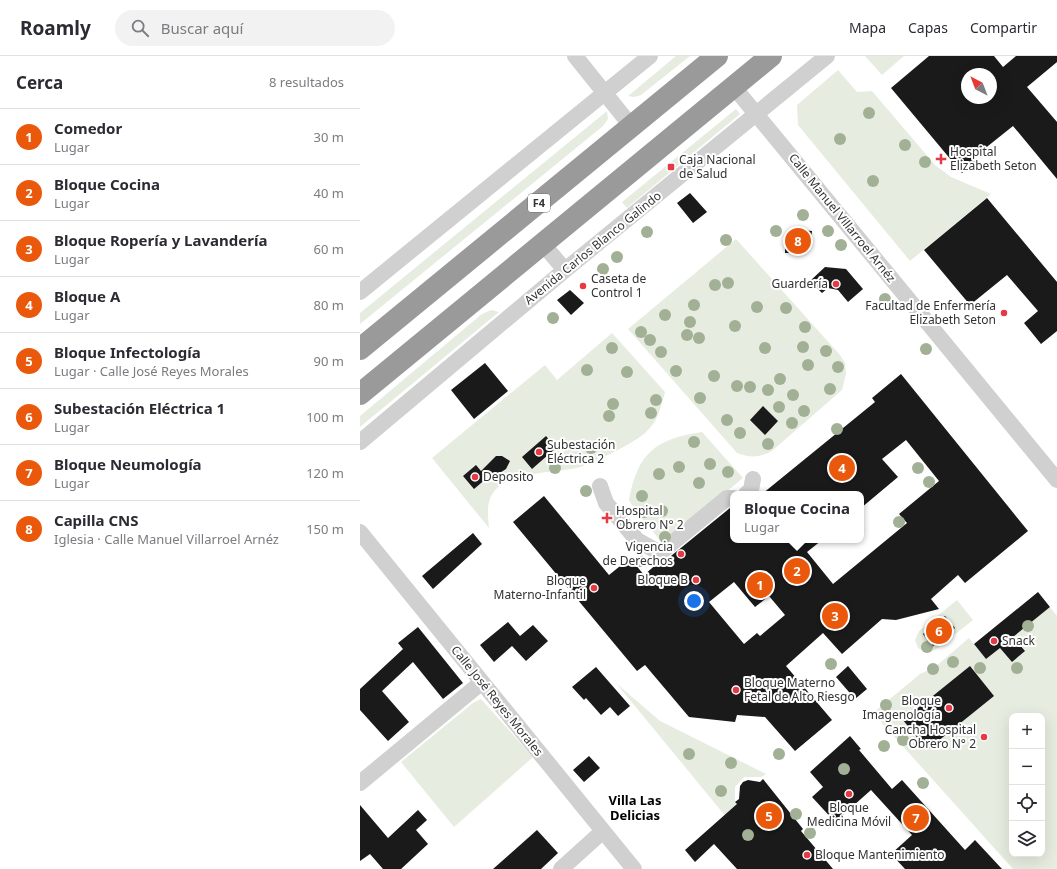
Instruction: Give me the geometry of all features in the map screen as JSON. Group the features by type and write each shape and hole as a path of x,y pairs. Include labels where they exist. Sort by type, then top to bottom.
{"highway":[{"name":"F4","path":"360,349 717,56"},
{"path":"360,394 771,56"}],"street":[{"path":"575,56 632,127"},
{"path":"360,292 650,56"},
{"name":"Avenida Carlos Blanco Galindo","path":"360,442 565,270 827,56"},
{"name":"Calle Manuel Villarroel Arnéz","path":"733,86 1057,480"},
{"path":"542,243 565,270"},
{"path":"750,491 752,480"},
{"path":"600,486 606,503 637,540 660,553 727,498 730,498"},
{"name":"Calle José Reyes Morales","path":"360,532 634,869"},
{"path":"360,783 482,682"},
{"path":"561,869 603,831"}],"shaded area":[{"path":"676,56 690,56 641,95 634,97 628,96"},
{"path":"865,56 904,56 882,75"},
{"path":"838,70 857,92 872,91 935,165 951,177 991,194 910,261 798,125 797,105"},
{"path":"736,109 740,114 627,208 622,202"},
{"path":"607,111 608,119 603,126 360,324 360,313"},
{"path":"736,239 840,355 845,363 846,374 842,390 773,450 760,456 746,456 737,453 628,329"},
{"path":"491,310 499,312 360,427 360,416 482,314"},
{"path":"612,333 665,392 659,413 654,423 642,436 634,441 580,467 533,474 510,480 500,486 493,493 489,501 489,528 432,458 545,365 557,380"},
{"path":"702,432 743,478 663,544 635,510 629,500 633,484 644,459 661,444 672,439"},
{"path":"957,600 973,620 935,650 926,653 918,648 915,640 919,631"},
{"path":"1050,607 1057,616 1057,869 1013,869 873,713 920,674 935,667 969,638 986,659 1000,648 1025,651 1013,637"},
{"path":"616,683 660,721 766,774 761,777 744,777 735,787 735,802 775,853 764,863"},
{"path":"481,699 533,757 454,827 401,762 473,703"}],"building":[{"path":"929,56 994,56 1003,67 1016,56 1057,56 1057,62 1027,87 1057,122 1057,179 1013,126 973,158 976,162 962,173 891,88"},
{"path":"690,193 707,212 693,223 677,203"},
{"path":"987,198 1057,282 1057,331 1041,344 1024,323 1038,311 1007,275 970,305 924,250"},
{"path":"794,229 812,231 810,246 801,253 785,253 785,236"},
{"name":"Guardería","path":"825,267 846,269 863,289 848,302 838,290 828,288 822,293 810,281"},
{"path":"570,290 584,303 571,315 557,300"},
{"path":"485,363 508,391 474,419 451,390"},
{"path":"901,374 1028,531 965,583 958,575 931,599 939,609 896,620 882,619 842,654 823,633 786,666 832,720 795,751 765,717 737,715 735,722 689,717 645,665 637,671 513,522 544,496 609,575 630,558 644,575 659,562 666,560 730,508 730,543 818,543 807,552 833,584 907,523 899,514 939,481 906,440 882,459 898,477 864,505 864,491 766,491 875,402 872,398","holes":["734,582 755,607 769,596 785,615 760,636 757,633 744,644 709,602"]},
{"path":"763,406 778,421 765,435 750,420"},
{"name":"Subestación Eléctrica 2","path":"546,436 556,448 532,469 522,457"},
{"path":"496,456 502,456 510,461 506,469 498,474 482,472 487,478 474,489 463,476 476,465 481,471"},
{"path":"473,533 482,544 433,589 422,576"},
{"path":"1038,592 1050,607 1013,637 1025,651 1012,662 1000,648 986,659 974,644"},
{"path":"945,616 955,628 932,647 923,634"},
{"path":"508,622 520,636 533,625 548,641 526,661 512,646 494,662 480,645"},
{"path":"418,627 463,683 443,699 413,662 382,691 409,722 388,741 360,710 360,689 403,649 398,643"},
{"path":"848,666 867,689 855,699 836,677"},
{"name":"Bloque Imagenología","path":"970,666 994,696 927,750 903,720"},
{"path":"596,667 630,706 618,716 610,707 601,715 586,698 584,700 572,687"},
{"path":"850,736 861,749 859,750 892,789 902,780 965,850 975,840 1002,869 905,869 891,854 912,835 871,790 835,822 812,797 823,787 810,772"},
{"path":"589,756 600,768 584,782 573,770"},
{"path":"763,779 803,829 801,831 833,869 737,869 714,844 695,862 685,850 737,804 735,802 739,799 740,786 743,782 748,780 760,782"},
{"path":"360,805 388,838 418,810 427,820 416,830 428,844 401,869 383,869 370,854 360,861"},
{"path":"537,830 558,853 541,869 493,869"}],"place":[{"name":"Hospital Elizabeth Seton","path":"941,159"},
{"name":"Caja Nacional de Salud","path":"671,167"},
{"name":"Capilla CNS","path":"798,241"},
{"name":"Guardería","path":"836,284"},
{"name":"Caseta de Control 1","path":"583,286"},
{"name":"Facultad de Enfermería Elizabeth Seton","path":"1004,313"},
{"name":"Subestación Eléctrica 2","path":"539,452"},
{"name":"Bloque A","path":"842,468"},
{"name":"Deposito","path":"475,477"},
{"name":"Hospital Obrero N° 2","path":"607,518"},
{"name":"Vigencia de Derechos","path":"681,554"},
{"name":"Bloque Cocina","path":"797,571"},
{"name":"Bloque B","path":"696,580"},
{"name":"Comedor","path":"760,585"},
{"name":"Bloque Materno-Infantil","path":"594,588"},
{"name":"Bloque Ropería y Lavandería","path":"835,616"},
{"name":"Subestación Eléctrica 1","path":"939,631"},
{"name":"Snack","path":"994,641"},
{"name":"Bloque Materno Fetal de Alto Riesgo","path":"736,690"},
{"name":"Bloque Imagenología","path":"949,708"},
{"name":"Cancha Hospital Obrero N° 2","path":"984,737"},
{"name":"Bloque Medicina Móvil","path":"849,794"},
{"name":"Bloque Infectología","path":"769,816"},
{"name":"Bloque Neumología","path":"916,818"},
{"name":"Bloque Mantenimiento","path":"807,855"}],"district":[{"name":"Villa Las Delicias","path":"635,808"}]}
